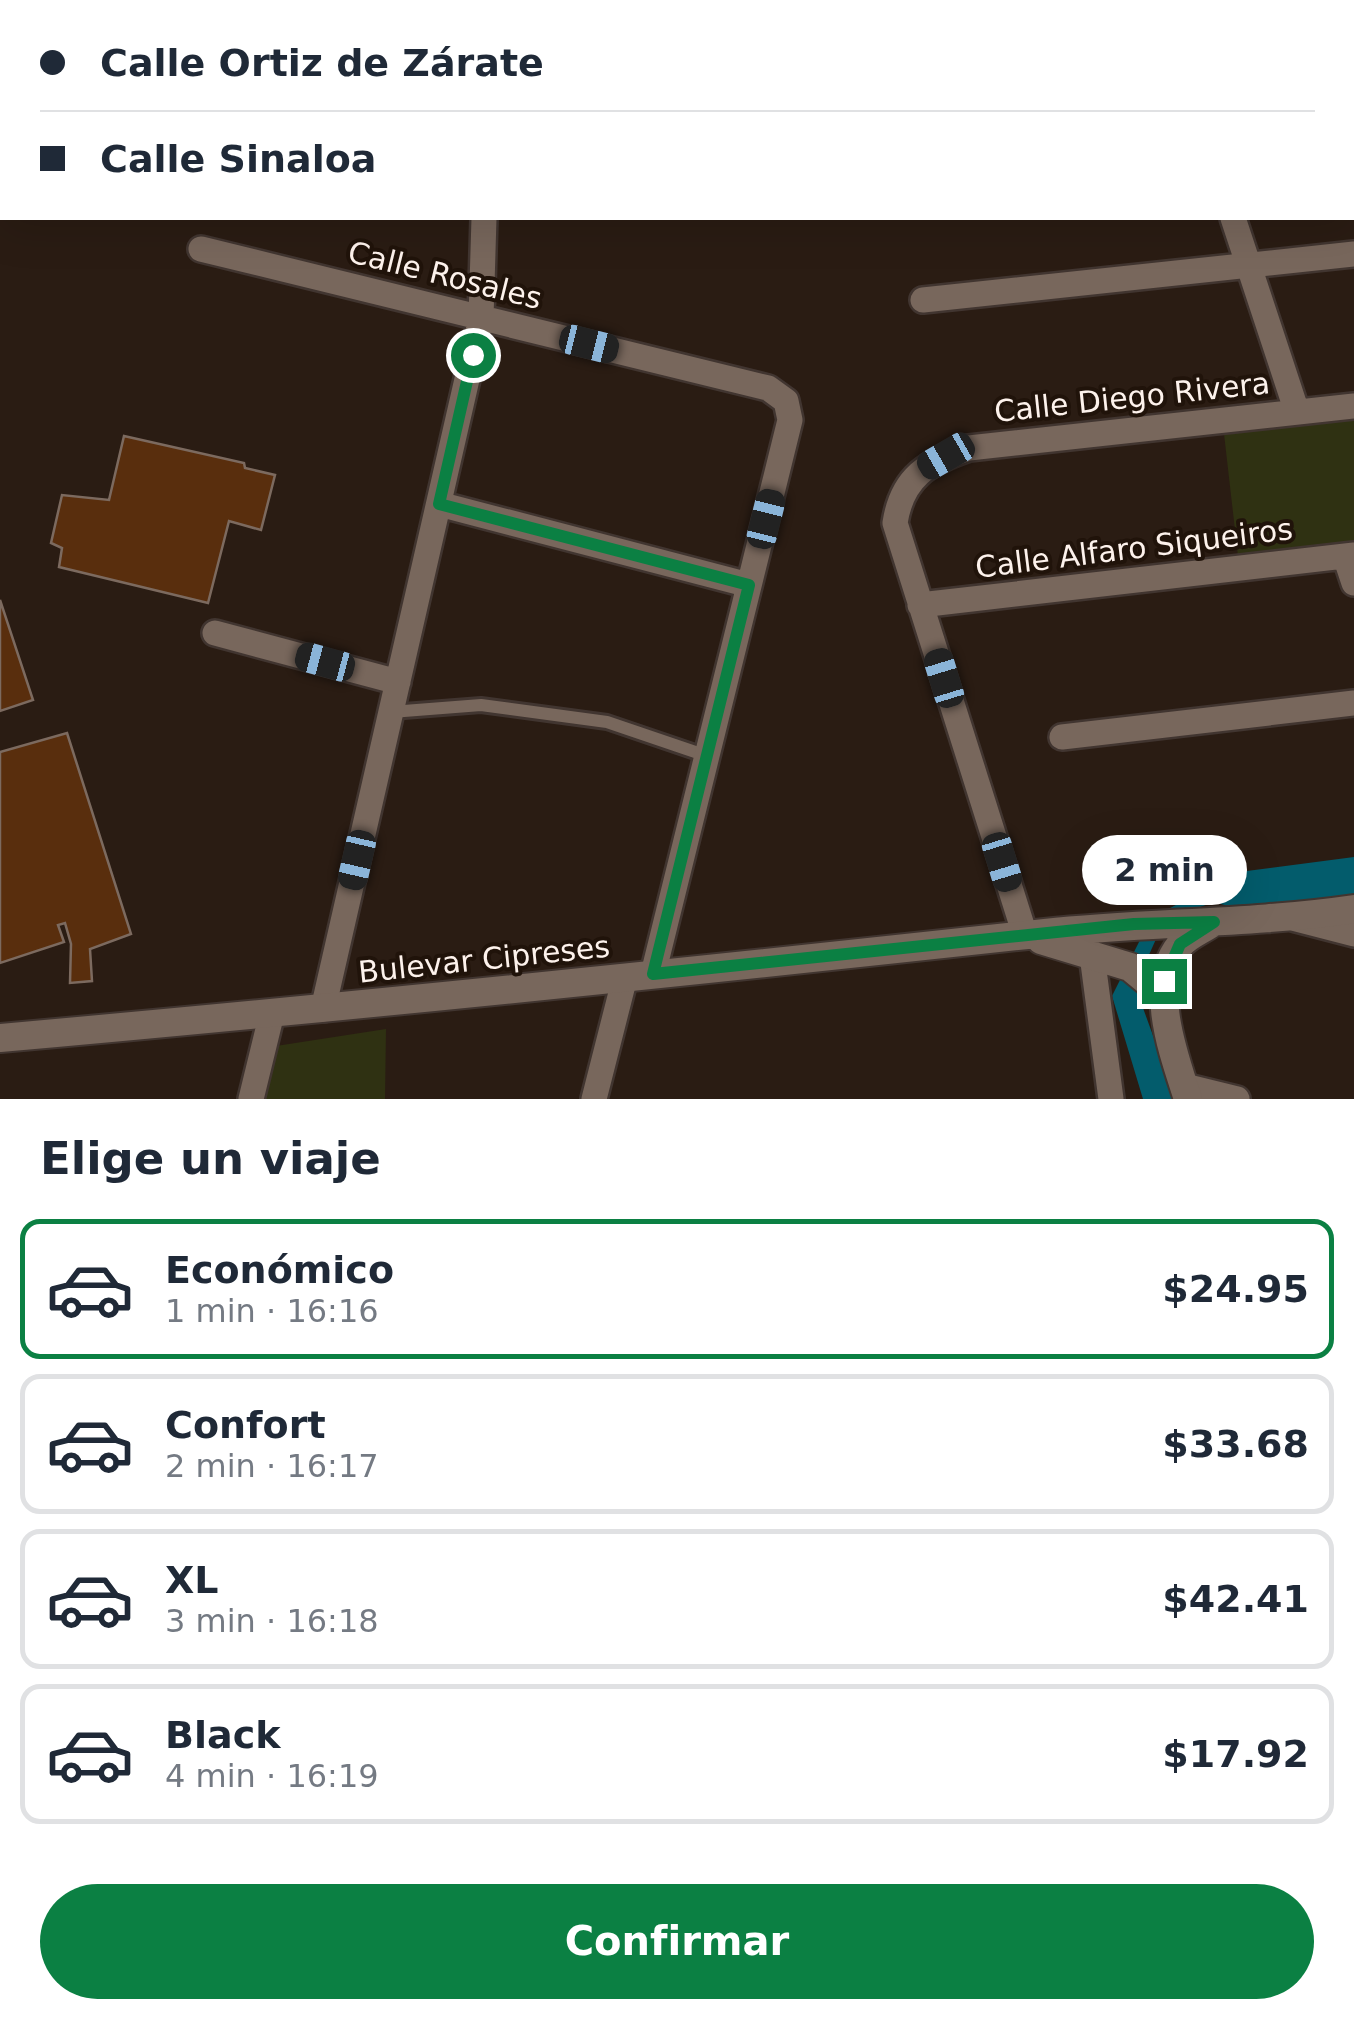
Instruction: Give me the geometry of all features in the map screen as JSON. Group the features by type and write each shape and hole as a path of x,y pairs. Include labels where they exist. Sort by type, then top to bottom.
{"street":[{"path":"323,1009 481,318 484,220"},
{"name":"Calle Diego Rivera","path":"1234,220 1298,412"},
{"name":"Calle Rosales","path":"201,248 768,388 786,401 790,420 749,585"},
{"path":"923,300 1354,254"},
{"name":"Calle Diego Rivera","path":"920,604 895,523 898,503 918,472 969,448 1354,406"},
{"path":"439,504 749,585 707,756 639,976 594,1099"},
{"path":"1350,556 1354,583"},
{"name":"Calle Alfaro Siqueiros","path":"920,604 1350,556"},
{"path":"920,604 1025,935 1130,967 1157,989 1186,1092 1237,1099"},
{"path":"215,633 398,682"},
{"path":"1062,736 1354,703"},
{"name":"Bulevar Cipreses","path":"0,1038 323,1009 1134,924 1292,918 1354,909"},
{"path":"1292,918 1354,934"},
{"path":"1157,989 1180,944 1201,923"},
{"path":"1103,958 1111,1099"},
{"path":"251,1099 272,1014"}],"lane":[{"path":"391,712 481,705 608,722 707,756"}],"green space":[{"path":"1354,407 1354,550 1239,565 1223,425"},
{"path":"386,1029 385,1099 261,1099 276,1046"}],"water":[{"path":"1354,857 1354,897 1245,911 1214,902 1161,928 1148,957 1143,1008 1176,1099 1143,1099 1112,996 1151,918 1239,872"}],"building":[{"path":"124,436 244,463 245,468 275,475 261,530 229,521 208,603 59,567 62,548 51,543 62,495 109,500"},
{"path":"0,600 33,700 0,711"},
{"path":"67,733 131,934 90,949 92,981 70,983 71,944 65,923 58,925 64,942 0,963 0,752"}],"route":[{"path":"473,355 439,504 749,585 653,974 1134,924 1214,922 1180,944 1164,981"}]}
